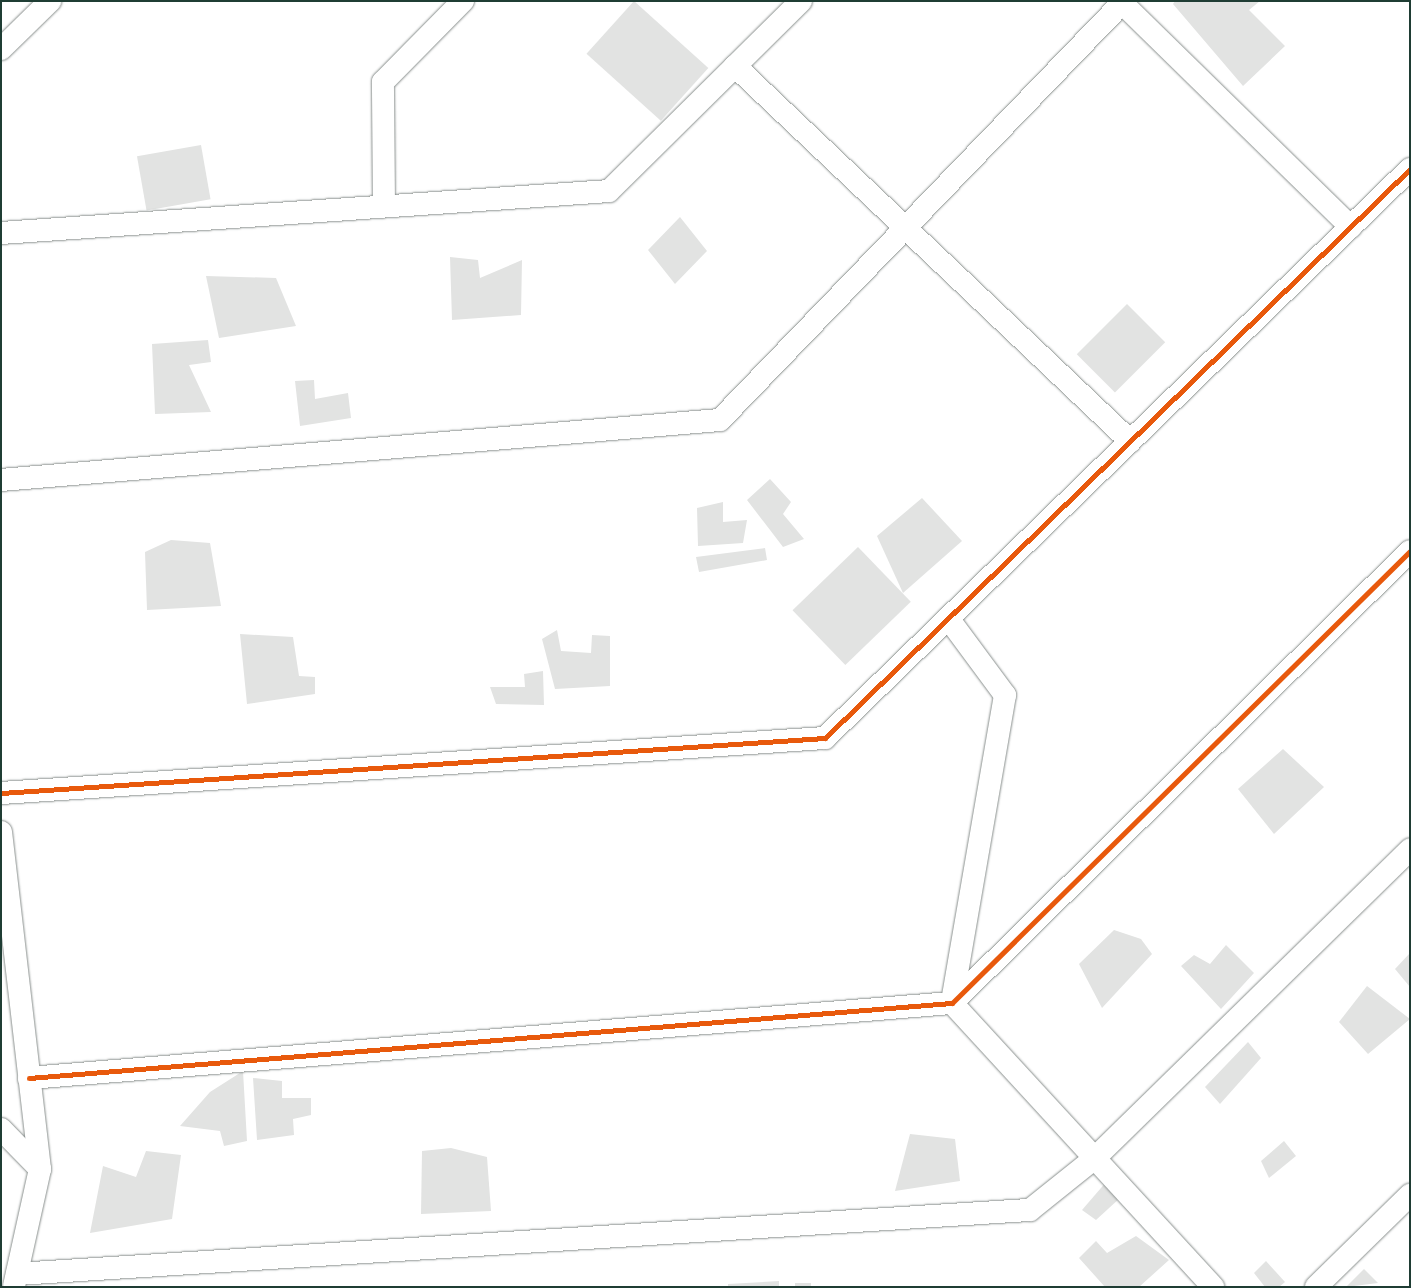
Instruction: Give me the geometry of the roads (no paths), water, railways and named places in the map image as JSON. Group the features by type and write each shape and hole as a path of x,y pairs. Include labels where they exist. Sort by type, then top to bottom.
{"street":[{"path":"1,49 50,1"},
{"path":"384,206 383,82 463,1"},
{"path":"1,233 609,190 801,1"},
{"path":"1,480 720,420 1122,2 1350,227"},
{"path":"735,66 1130,441"},
{"path":"1,793 825,738 1410,169"},
{"path":"29,1078 952,1003 1410,551"},
{"path":"948,618 1005,695 952,1003"},
{"path":"1,832 40,1169 16,1280 1030,1210 1095,1158 1410,849"},
{"path":"952,1003 1213,1287"},
{"path":"1,1129 40,1169"},
{"path":"1316,1287 1410,1195"}]}
